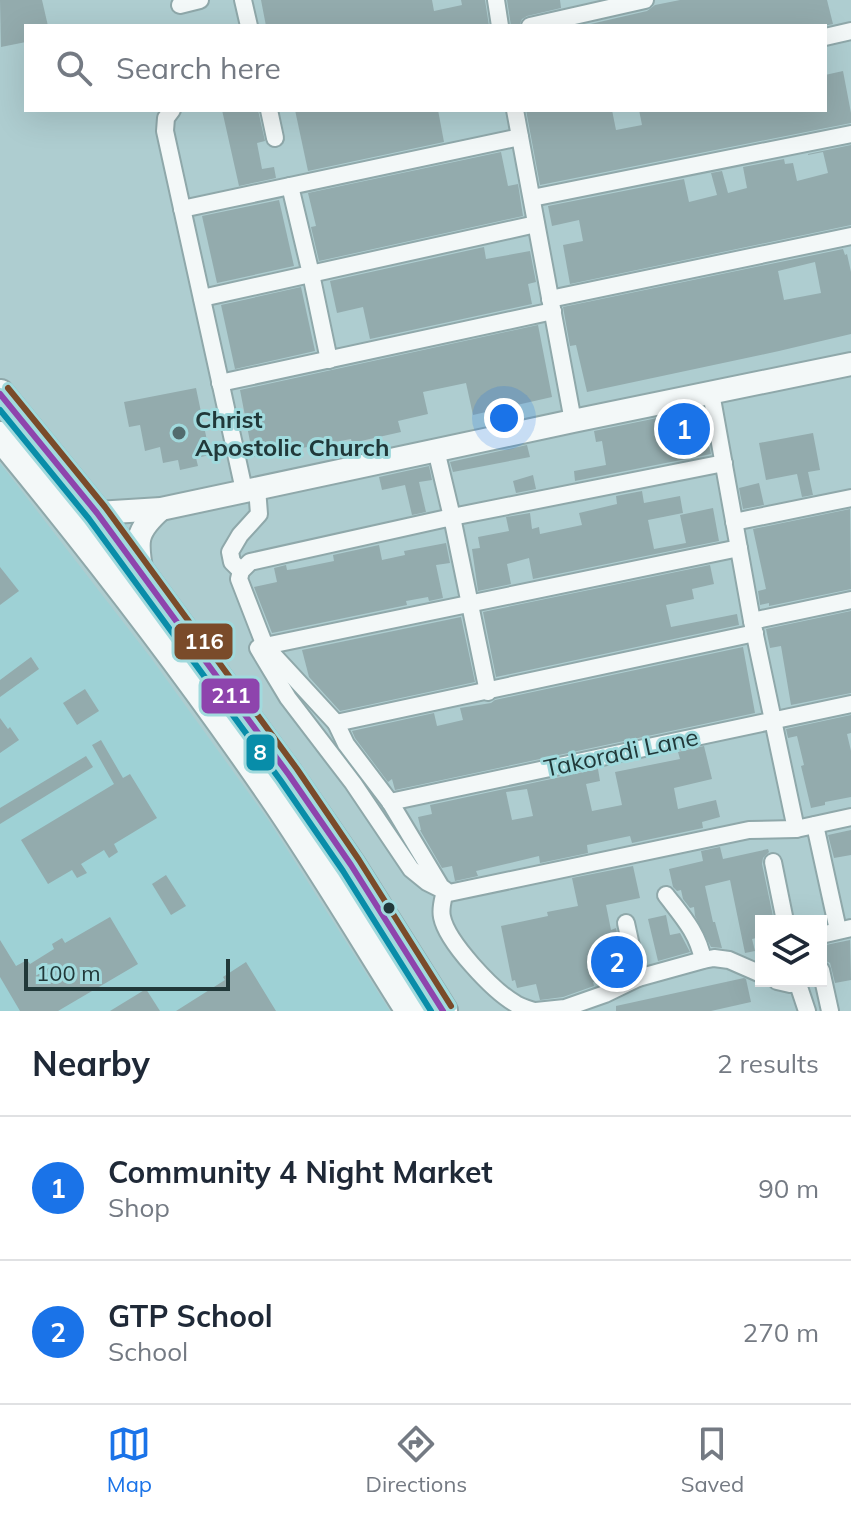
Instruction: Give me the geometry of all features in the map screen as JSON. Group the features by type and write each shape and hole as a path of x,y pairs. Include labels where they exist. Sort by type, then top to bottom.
{"highway":[{"path":"0,394 97,513 289,775 351,865 443,1011"},
{"path":"0,436 79,532 269,790 410,1011"}],"street":[{"path":"180,5 200,0"},
{"path":"243,0 249,24"},
{"path":"496,0 500,24"},
{"path":"539,24 637,1"},
{"path":"827,37 851,31"},
{"path":"170,112 166,118 165,131 220,383 259,514 230,552 232,562 265,646 336,723 346,744 390,802 445,891 441,909 443,920 458,947 499,992 517,1005 535,1011 565,1008 638,978 714,958 729,960 755,971"},
{"path":"269,112 275,138"},
{"path":"515,112 573,421"},
{"path":"532,198 851,134"},
{"path":"182,209 520,137"},
{"path":"290,186 329,360"},
{"path":"202,298 536,224"},
{"path":"220,383 851,236"},
{"path":"97,513 161,509 851,364"},
{"path":"711,393 754,627 796,829"},
{"path":"436,450 488,692"},
{"path":"724,463 452,517 250,562 241,580 259,651 288,698 353,783 411,869 427,882 449,893 749,830 796,829 851,817"},
{"path":"734,522 851,498"},
{"path":"142,574 138,538 145,524 161,509"},
{"path":"265,646 739,548"},
{"path":"336,723 488,692 851,600"},
{"name":"Takoradi Lane","path":"390,802 851,704"},
{"path":"815,825 844,929"},
{"path":"773,862 784,915"},
{"path":"666,895 692,928 703,960"},
{"path":"626,923 638,978"},
{"path":"799,987 807,1011"},
{"path":"825,987 830,1011"}],"shaded area":[{"path":"0,463 151,658 269,821 390,1011 0,1011"}],"building":[{"path":"0,0 42,0 48,24 24,24 24,42 1,47"},
{"path":"261,0 432,0 434,11 462,5 461,0 485,0 489,24 266,24"},
{"path":"507,0 560,0 561,8 527,16 520,24 511,24"},
{"path":"680,0 827,0 833,24 591,24 647,11 655,5"},
{"path":"843,71 851,123 540,185 526,112 612,112 616,130 642,125 639,112 827,112 827,75"},
{"path":"222,112 258,112 265,141 257,143 262,169 274,167 276,178 239,186"},
{"path":"295,112 438,112 444,142 308,171"},
{"path":"851,145 851,225 570,284 563,245 583,241 579,220 552,226 548,206 684,179 689,202 717,195 711,173 722,171 728,193 747,188 743,167 784,159 785,164 793,163 797,181 828,173 823,152 808,154"},
{"path":"501,152 508,186 518,184 523,216 319,261 311,227 316,226 308,193"},
{"path":"279,200 294,266 217,283 202,216"},
{"path":"484,247 486,259 530,251 536,282 528,284 532,304 370,339 363,307 337,313 330,281"},
{"path":"843,249 851,272 851,334 587,392 576,345 570,346 563,307","holes":["815,262 821,293 784,300 778,271"]},
{"path":"301,287 315,351 235,369 221,305"},
{"path":"538,325 552,397 473,415 466,383 423,392 428,414 398,421 401,432 352,443 351,439 253,457 240,390"},
{"path":"196,388 210,455 196,458 198,466 180,470 178,460 163,463 160,447 145,451 140,425 129,427 124,402"},
{"path":"701,409 711,454 575,481 574,471 606,465 602,441 596,442 594,431"},
{"path":"813,433 820,470 808,472 813,495 802,497 797,474 766,480 759,443"},
{"path":"527,445 530,457 453,472 450,462"},
{"path":"429,466 432,480 419,482 426,512 412,515 405,485 382,490 379,477"},
{"path":"533,475 536,489 516,493 513,481"},
{"path":"759,483 764,505 743,509 739,488"},
{"path":"642,491 644,503 680,496 683,513 648,520 654,549 686,543 680,515 713,508 719,541 533,579 529,558 507,564 511,584 478,591 472,549 480,548 478,537 509,531 506,517 530,513 532,529 539,527 540,534 582,525 579,513 617,504 616,496"},
{"path":"850,509 851,589 769,606 769,603 760,605 758,591 766,589 753,529"},
{"path":"446,543 450,563 436,565 443,598 406,601 407,605 272,633 254,587 277,582 274,568 286,565 287,570 334,561 333,555 379,545 382,560 405,555 404,551"},
{"path":"710,565 714,584 692,589 694,599 666,605 671,627 737,614 739,625 496,677 483,612"},
{"path":"0,567 19,591 0,605"},
{"path":"851,611 851,693 791,705 781,646 770,648 766,629"},
{"path":"461,617 475,682 340,711 309,677 302,650"},
{"path":"743,647 755,713 395,790 392,779 388,782 352,731 434,713 437,726 463,720 460,708"},
{"path":"31,657 39,669 0,697 0,680"},
{"path":"85,689 99,711 77,725 63,703"},
{"path":"851,715 851,733 847,734 851,751 851,797 811,808 797,736 788,738 786,729"},
{"path":"0,718 19,740 0,753"},
{"path":"101,740 123,778 130,774 157,818 114,844 118,852 109,858 104,850 81,864 87,873 77,878 72,870 48,884 21,840 114,784 92,745"},
{"path":"704,746 712,779 674,788 678,809 716,800 720,817 702,822 703,828 632,843 630,836 587,845 588,853 540,863 539,856 476,871 478,876 455,881 452,866 442,868 420,830 418,817 432,814 430,805 598,769 600,781 586,784 592,811 622,805 615,772 680,759 678,752","holes":["527,789 533,816 512,820 506,792"]},
{"path":"86,756 93,767 0,824 0,808"},
{"path":"851,830 851,855 834,858 828,835"},
{"path":"720,847 723,859 768,849 762,864 773,915 755,915 755,938 752,939 755,951 745,953 730,880 705,886 722,948 711,947 695,916 694,907 690,908 681,890 673,887 669,869 703,861 701,851"},
{"path":"633,866 640,898 606,905 611,930 616,928 625,970 618,972 619,975 614,978 593,982 594,986 563,997 540,1000 536,984 517,988 515,980 512,981 501,926 578,906 572,878"},
{"path":"166,875 186,906 171,915 152,884"},
{"path":"666,915 670,935 680,933 690,952 658,961 648,919"},
{"path":"110,917 138,964 58,1011 20,1011 0,977 0,940 16,966 27,960 30,964 54,949 52,944 62,938 65,943"},
{"path":"850,940 851,980 835,983 827,962 827,945"},
{"path":"246,962 276,1011 176,1011 225,980 223,977"},
{"path":"744,978 751,1002 711,1011 616,1011 616,1006"},
{"path":"146,989 160,1011 110,1011"}],"transit line":[{"name":"116","path":"8,388 105,507 297,769 359,860 451,1006"},
{"name":"211","path":"0,394 97,513 289,775 351,865 443,1011"},
{"name":"8","path":"0,410 89,519 281,781 343,871 431,1011"}],"place":[{"name":"Community 4 Night Market","path":"684,429"},
{"name":"Christ Apostolic Church","path":"179,433"},
{"name":"GTP School","path":"617,962"}]}
